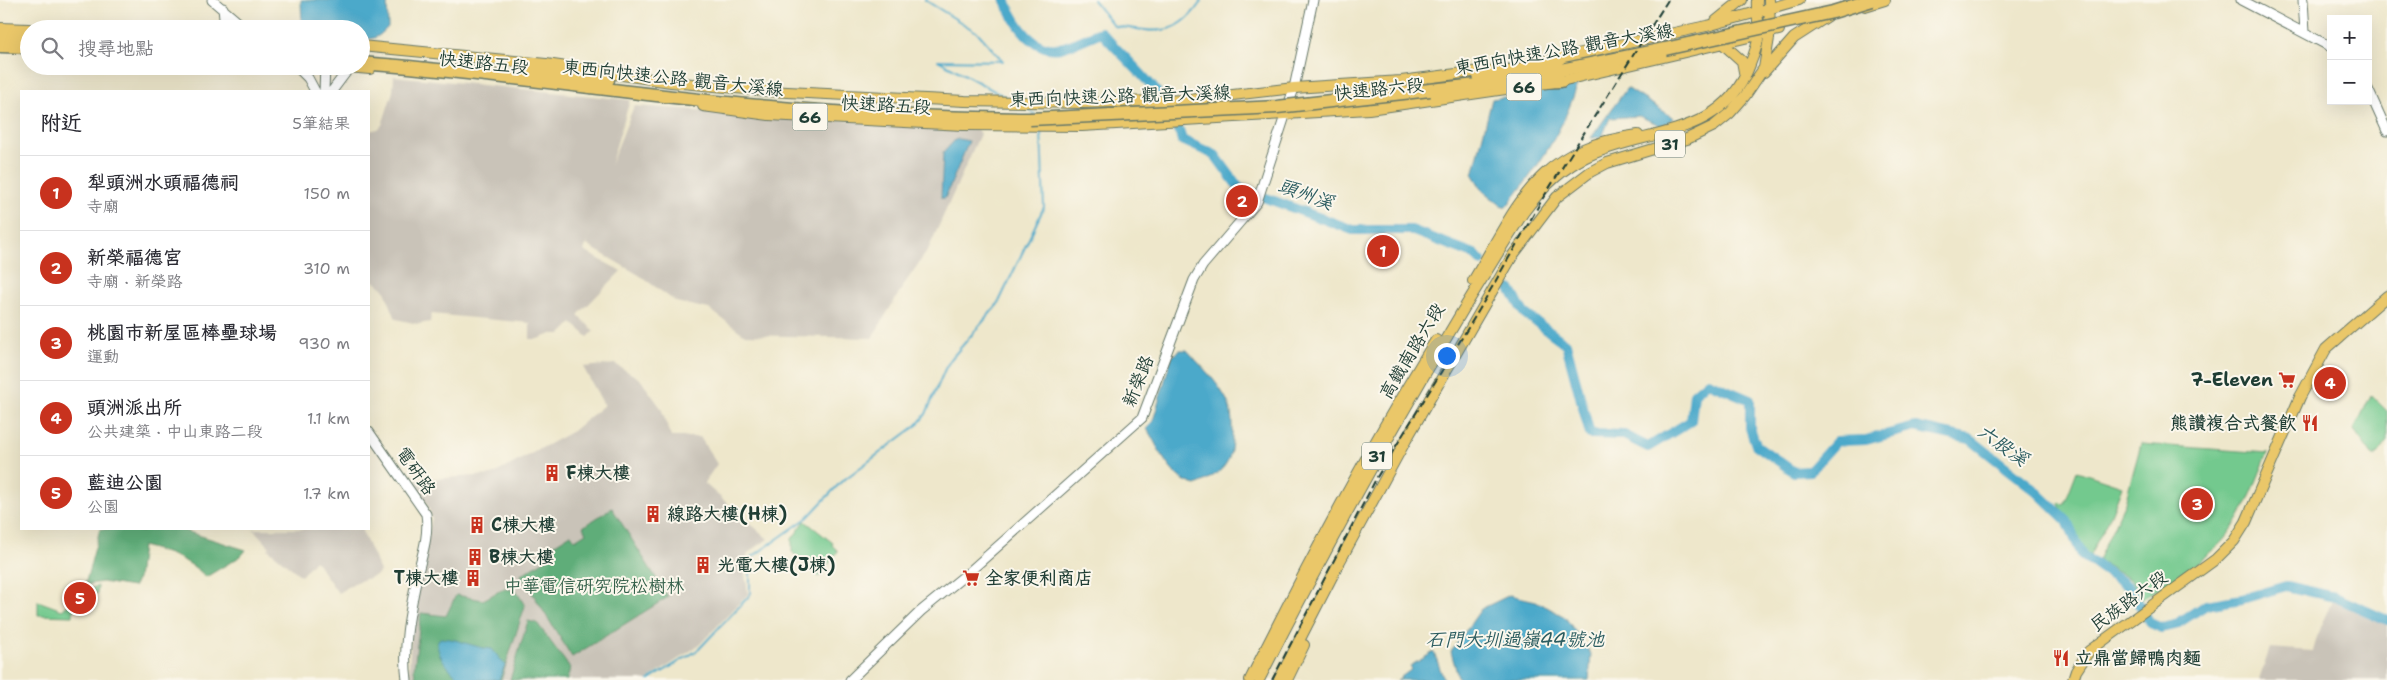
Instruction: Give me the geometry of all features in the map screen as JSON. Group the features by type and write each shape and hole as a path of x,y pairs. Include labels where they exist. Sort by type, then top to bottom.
{"highway":[{"name":"東西向快速公路 觀音大溪線","path":"1664,45 1842,0"},
{"name":"東西向快速公路 觀音大溪線","path":"370,56 572,75 770,99 875,107 968,110 1121,108 1277,98 1494,79 1833,12 1872,0"},
{"path":"0,36 20,37"},
{"path":"0,46 20,47"},
{"path":"1494,79 1560,58"},
{"name":"東西向快速公路 觀音大溪線","path":"370,66 474,72 769,107 963,118 1030,119 1277,107 1429,86"},
{"path":"1494,79 1561,81"}],"main road":[{"path":"1711,25 1742,0"},
{"name":"快速路六段","path":"1294,88 1401,81 1560,58 1711,25 1757,5 1799,0"},
{"name":"快速路六段","path":"1286,113 1369,109 1561,81 1759,35 1885,0"},
{"name":"31","path":"1745,96 1764,68 1770,32 1769,4"},
{"name":"高鐵南路六段","path":"1253,679 1302,596 1387,439 1409,392 1420,380 1523,213 1541,190 1571,165 1611,147 1678,130 1695,123 1722,105 1737,90 1745,77 1759,35 1757,5"},
{"name":"31","path":"1281,679 1341,572 1437,386 1513,255 1553,202 1574,182 1607,163 1700,133 1730,113 1794,38 1812,24 1832,15"},
{"path":"0,28 20,29"},
{"path":"1722,43 1742,62 1745,77"},
{"name":"快速路五段","path":"370,47 546,64 671,82 768,91 1031,102 1179,100 1294,88"},
{"path":"0,52 20,52"},
{"name":"快速路五段","path":"370,67 570,88 769,115 913,123 1082,126 1286,113"},
{"name":"高鐵南路六段","path":"1253,679 1330,528 1517,207 1535,182 1560,159 1603,140 1678,130"},
{"name":"31","path":"1419,423 1501,286 1517,256 1518,250"},
{"name":"民族路六段","path":"2073,680 2076,671 2089,652 2156,601 2216,559 2234,541 2246,522 2300,397 2326,349 2387,296"},
{"path":"1420,380 1430,386 1437,386"},
{"path":"1409,392 1419,423"},
{"path":"1387,439 1410,440"}],"street":[{"path":"212,0 236,20"},
{"name":"新榮路","path":"850,680 906,625 969,572 1142,418 1194,280 1203,265 1256,202 1294,88 1313,0"},
{"path":"2241,0 2327,45"},
{"path":"2303,0 2305,32"},
{"path":"223,8 224,20"},
{"path":"305,75 314,90"},
{"path":"324,90 325,75"},
{"path":"333,90 345,75"},
{"path":"2372,98 2387,131"},
{"name":"電研路","path":"370,433 426,514 428,528 415,589 404,658 407,680"},
{"name":"電研路","path":"370,442 422,515 424,521 400,656 402,680"}],"shaded area":[{"path":"394,76 630,100 610,166 634,106 977,129 980,134 928,250 905,283 872,338 745,335 709,309 676,302 639,275 587,245 590,232 584,251 621,271 578,315 594,331 588,337 572,323 561,334 530,339 530,323 431,314 430,322 418,324 396,319 384,289 370,278 370,131 378,129 382,125 393,91"},
{"path":"615,364 640,379 661,408 671,437 700,437 717,464 704,483 768,539 748,553 744,568 748,594 699,645 647,680 411,680 409,669 413,610 432,518 427,503 410,480 492,475 573,431 604,405 583,367"},
{"path":"254,530 361,530 380,571 377,575 354,583 338,593 315,560 301,576 268,549 270,547"},
{"path":"2333,599 2387,622 2387,680 2259,680 2270,648 2313,651 2320,627"}],"green space":[{"path":"2371,395 2387,411 2387,441 2377,455 2372,455 2354,430"},
{"path":"2141,444 2268,453 2243,511 2223,540 2190,568 2142,599 2132,581 2098,560 2125,502"},
{"path":"2077,471 2122,486 2111,515 2089,557 2081,549 2059,504 2060,502 2064,505"},
{"name":"中華電信研究院松樹林","path":"612,508 668,597 572,657 521,575 556,553 552,546 571,534 575,540 586,533 583,527"},
{"path":"805,521 833,543 832,545 838,551 819,577 792,552 792,539"},
{"path":"100,530 134,530 143,532 144,530 182,530 246,550 241,556 206,577 185,561 142,546 138,579 133,587 102,582 85,585"},
{"path":"98,586 97,594 88,595 77,603 73,616 38,615 38,601 62,610 85,591"},
{"path":"505,588 517,592 525,606 501,680 416,680 414,669 421,613 446,616 456,595 483,600"},
{"path":"528,621 537,623 570,668 567,680 510,680"}],"water":[{"path":"301,0 387,0 388,27 373,38 370,38 370,20 302,20"},
{"path":"1577,85 1565,118 1548,149 1507,206 1502,206 1483,191 1473,175 1492,99"},
{"path":"1627,88 1674,118 1662,126 1639,116 1610,118 1602,137 1591,138"},
{"path":"955,140 969,141 945,198 941,198 943,153"},
{"path":"1180,350 1187,350 1216,383 1230,407 1231,415 1231,449 1226,464 1215,475 1196,485 1179,477 1172,470 1147,429 1153,421 1172,356"},
{"name":"石門大圳過嶺44號池","path":"1510,595 1536,601 1565,617 1591,654 1589,680 1459,680 1451,652 1481,609"},
{"path":"440,638 492,649 505,665 499,680 460,680 445,663 440,654 437,642"},
{"name":"石門大圳過嶺44號池","path":"1434,652 1444,680 1397,680 1412,669 1410,666"}],"waterway":[{"path":"925,0 978,33 1003,61 938,60 1007,98"},
{"name":"頭州溪","path":"1005,0 1013,17 1025,34 1041,46 1060,48 1101,32 1159,95 1177,124 1182,140 1215,155 1239,188 1353,230 1411,230 1474,254 1481,261"},
{"path":"1093,0 1114,26 1153,31 1164,30 1183,22 1193,13 1202,0"},
{"path":"1022,106 1035,114"},
{"path":"649,680 698,650 750,595 750,562 752,557 807,518 841,482 917,425 926,414 951,359 998,304 1044,207 1041,131"},
{"name":"六股溪","path":"1510,289 1524,313 1566,344 1590,434 1624,435 1648,447 1691,421 1694,394 1708,382 1750,400 1750,428 1756,445 1794,472 1810,471 1837,441 1866,440 1915,427 1970,439 2035,490 2067,521 2082,555 2129,587 2150,623 2162,628 2175,625 2206,605 2242,599 2286,586 2335,597 2387,620"}],"railway":[{"path":"1272,680 1377,477 1479,310 1543,198 1668,0"}],"place":[{"name":"新榮福德宮","path":"1242,201"},
{"name":"犁頭洲水頭福德祠","path":"1383,251"},
{"name":"7-Eleven","path":"2287,380"},
{"name":"頭洲派出所","path":"2330,383"},
{"name":"熊讚複合式餐飲","path":"2310,423"},
{"name":"F棟大樓","path":"552,473"},
{"name":"桃園市新屋區棒壘球場","path":"2197,504"},
{"name":"線路大樓(H棟)","path":"653,514"},
{"name":"C棟大樓","path":"477,525"},
{"name":"B棟大樓","path":"475,557"},
{"name":"光電大樓(J棟)","path":"703,565"},
{"name":"T棟大樓","path":"473,578"},
{"name":"全家便利商店","path":"971,578"},
{"name":"藍迪公園","path":"80,598"},
{"name":"立鼎當歸鴨肉麵","path":"2061,658"}]}
